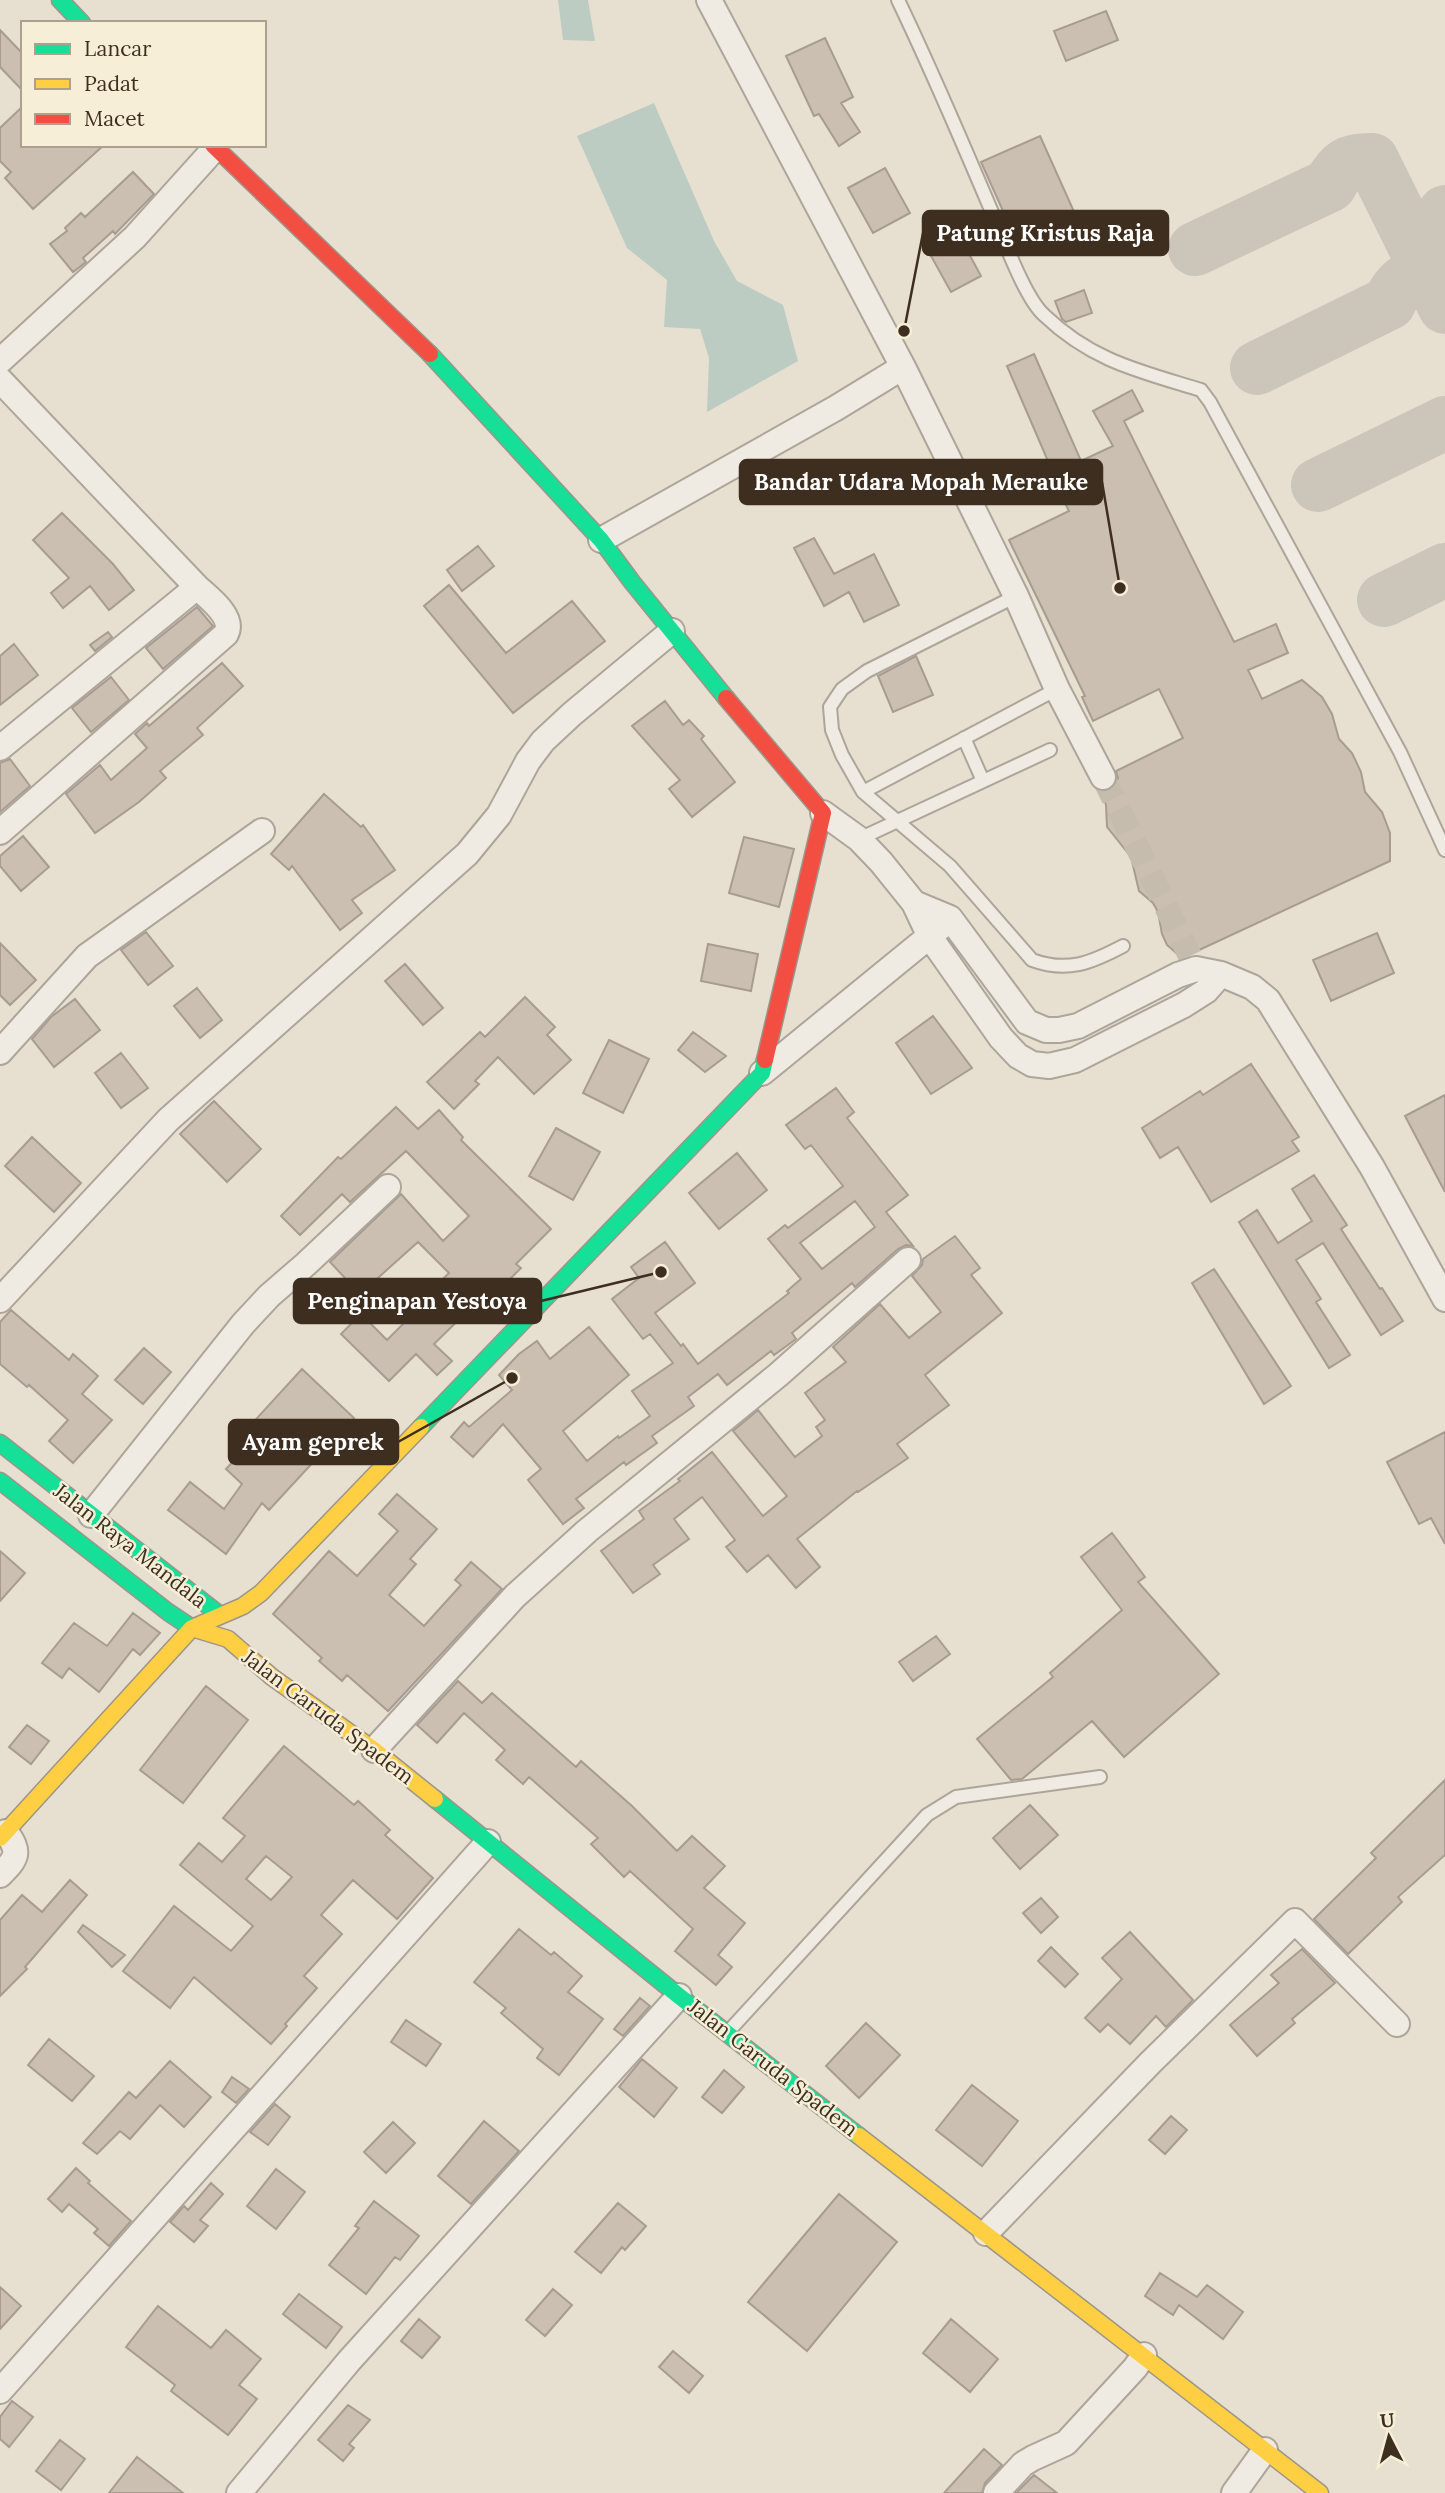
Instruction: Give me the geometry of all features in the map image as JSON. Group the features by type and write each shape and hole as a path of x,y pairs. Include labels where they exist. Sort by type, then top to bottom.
{"main road":[{"path":"60,0 80,21"},
{"path":"3,1835 192,1628 243,1606 261,1592 762,1073 823,813 782,768 601,540 442,365 216,147"},
{"name":"Jalan Raya Mandala","path":"0,1443 220,1615"},
{"name":"Jalan Raya Mandala","path":"0,1481 168,1612 192,1628 228,1639"},
{"name":"Jalan Garuda Spadem","path":"228,1639 271,1677 374,1750 679,1996 1320,2493"}],"street":[{"path":"709,0 903,368 1016,596 1057,689 1103,778"},
{"path":"0,361 135,237 214,147"},
{"path":"601,540 903,368"},
{"path":"0,380 228,620 229,629 0,832"},
{"path":"0,748 197,587"},
{"path":"0,1300 168,1120 467,854 499,815 542,741 672,631"},
{"path":"823,813 859,839 914,902 930,937 1001,1038 1018,1056 1032,1064 1049,1066 1075,1060 1184,1005 1203,973"},
{"path":"0,1052 87,956 262,831"},
{"path":"914,902 950,918 1027,1022 1046,1030 1078,1026 1178,975 1203,973 1252,987 1268,1000 1372,1167 1445,1299"},
{"path":"762,1073 950,918"},
{"path":"91,1516 243,1324 269,1296 388,1187"},
{"path":"374,1750 514,1596 587,1531 778,1375 908,1260"},
{"name":"Jalan Raya Mandala","path":"220,1615 228,1639"},
{"path":"0,1875 16,1857 14,1844 3,1835"},
{"path":"0,2390 488,1842"},
{"path":"986,2233 1150,2063 1294,1921 1397,2024"},
{"path":"239,2493 349,2361 679,1996"},
{"path":"996,2493 1032,2458 1066,2443 1144,2356"},
{"path":"1234,2493 1265,2450"}],"lane":[{"path":"898,0 934,76 1018,272 1041,313 1077,343 1115,363 1201,390 1210,402 1400,752 1445,850"},
{"path":"1016,596 867,671 842,689 830,707 832,730 842,755 863,792 950,866 1032,960 1045,965 1067,967 1092,962 1122,946"},
{"path":"863,792 1057,689"},
{"path":"964,738 983,781"},
{"path":"859,839 1050,750"},
{"path":"727,2032 939,1805 956,1797 978,1792 1100,1777"}],"shaded area":[{"path":"558,0 588,0 595,41 563,40"},
{"path":"654,103 714,241 737,281 783,305 798,361 707,412 709,358 700,329 664,327 667,280 627,248 577,136"}],"building":[{"path":"1106,11 1118,40 1066,61 1054,31"},
{"path":"0,30 21,52 21,89 0,67"},
{"path":"825,38 853,97 841,103 860,132 839,146 819,114 814,116 786,56"},
{"path":"21,108 21,147 102,147 33,209 5,178 11,172 0,161 0,128"},
{"path":"1040,136 1080,225 1021,251 981,162"},
{"path":"885,168 910,213 873,233 848,188"},
{"path":"133,172 154,194 115,234 113,231 83,258 86,262 73,272 50,244 67,231 65,228 81,213 85,217"},
{"path":"961,239 981,276 951,292 931,256"},
{"path":"1084,290 1092,313 1066,322 1062,319 1055,301"},
{"path":"1034,354 1081,461 1113,446 1093,411 1132,390 1143,411 1124,421 1234,642 1276,624 1288,653 1248,670 1262,699 1302,680 1322,697 1332,714 1339,739 1352,753 1361,772 1365,792 1382,812 1390,833 1390,861 1182,958 1167,945 1158,912 1153,903 1139,891 1131,857 1107,827 1106,805 1099,791 1115,786 1118,778 1116,771 1183,738 1159,689 1093,721 1082,697 1085,696 1009,540 1069,511 1051,476 1054,475 1007,366"},
{"path":"62,513 113,564 134,590 109,610 90,586 63,608 51,593 69,578 33,540"},
{"path":"814,538 834,574 874,554 899,605 864,622 849,592 824,606 794,548"},
{"path":"478,546 494,566 462,591 447,570"},
{"path":"449,585 506,653 572,601 605,641 513,713 424,606"},
{"path":"197,607 213,626 163,669 146,648"},
{"path":"108,632 112,637 95,651 90,645"},
{"path":"14,644 38,675 0,705 0,656"},
{"path":"916,656 933,695 893,712 878,676"},
{"path":"222,663 243,686 197,728 203,735 160,771 166,778 139,802 95,833 66,794 100,765 111,780 147,748 135,734 147,723 149,726"},
{"path":"111,677 129,700 91,732 72,708"},
{"path":"665,701 683,725 689,720 704,736 701,739 735,782 692,817 669,789 680,780 632,726"},
{"path":"10,759 30,786 0,812 0,763"},
{"path":"324,794 361,827 363,825 395,870 352,900 362,913 340,930 292,866 289,870 271,854"},
{"path":"23,836 49,867 21,891 0,866 0,856"},
{"path":"744,837 794,849 779,907 729,893"},
{"path":"146,932 173,966 148,985 121,950"},
{"path":"1377,933 1394,973 1331,1001 1313,960"},
{"path":"0,943 36,980 10,1005 0,995"},
{"path":"708,944 758,954 751,991 701,981"},
{"path":"405,964 443,1008 423,1025 385,981"},
{"path":"197,988 222,1020 200,1038 174,1006"},
{"path":"525,997 555,1027 547,1035 571,1060 534,1094 498,1057 475,1081 479,1084 454,1109 427,1082 480,1032 485,1037"},
{"path":"75,999 100,1030 54,1067 32,1039 51,1017"},
{"path":"933,1016 972,1068 931,1094 896,1043"},
{"path":"693,1032 726,1056 705,1072 678,1050"},
{"path":"609,1040 649,1059 623,1113 583,1093"},
{"path":"121,1053 148,1088 121,1108 95,1073"},
{"path":"1251,1064 1299,1137 1292,1141 1299,1151 1211,1202 1178,1147 1160,1158 1142,1128 1200,1091 1203,1095"},
{"path":"836,1088 854,1112 847,1118 908,1195 886,1212 913,1246 906,1245 898,1249 855,1287 852,1283 792,1333 796,1339 774,1355 771,1351 727,1385 718,1374 688,1397 694,1406 652,1436 657,1443 626,1465 624,1462 576,1499 584,1508 563,1524 528,1480 541,1469 503,1424 473,1457 451,1437 464,1422 469,1427 512,1390 499,1375 519,1354 537,1341 550,1359 589,1327 629,1375 563,1431 587,1461 618,1436 619,1438 650,1416 632,1391 673,1363 650,1334 643,1339 612,1299 639,1278 631,1267 665,1242 695,1283 655,1313 698,1364 789,1293 787,1291 801,1279 768,1239 785,1225 788,1228 843,1186 811,1145 805,1149 786,1125","holes":["855,1201 875,1227 822,1269 800,1243"]},
{"path":"1445,1095 1445,1192 1405,1116"},
{"path":"214,1101 261,1149 227,1182 180,1134"},
{"path":"396,1107 418,1129 439,1110 463,1137 461,1140 551,1229 516,1264 521,1268 483,1306 478,1301 434,1344 452,1361 437,1375 416,1354 389,1381 341,1334 361,1314 387,1340 416,1311 413,1308 449,1273 418,1242 360,1294 330,1262 401,1194 443,1241 469,1216 406,1151 350,1202 342,1194 300,1235 281,1216 338,1157 341,1159"},
{"path":"556,1128 600,1152 573,1200 529,1176"},
{"path":"32,1137 81,1183 54,1212 5,1166"},
{"path":"737,1153 767,1190 719,1229 689,1193"},
{"path":"1314,1175 1347,1225 1341,1229 1403,1321 1381,1335 1323,1243 1296,1260 1321,1299 1316,1302 1350,1355 1329,1368 1239,1222 1257,1210 1278,1243 1312,1221 1292,1189"},
{"path":"955,1236 980,1268 971,1275 1002,1313 925,1375 949,1405 897,1444 908,1458 857,1491 797,1539 820,1567 796,1588 768,1555 747,1572 726,1547 735,1540 702,1497 674,1519 689,1539 653,1565 660,1574 633,1593 601,1551 644,1519 639,1511 680,1481 678,1479 712,1452 763,1516 787,1496 733,1431 758,1410 795,1457 822,1436 816,1427 825,1420 805,1393 846,1362 833,1347 880,1304 909,1338 941,1312 912,1276 922,1265 923,1259"},
{"path":"1214,1269 1291,1386 1264,1404 1192,1283"},
{"path":"11,1310 69,1360 73,1354 98,1376 82,1394 112,1420 73,1463 49,1441 68,1420 29,1385 27,1387 0,1364 0,1322"},
{"path":"144,1348 171,1372 143,1404 115,1380"},
{"path":"302,1369 354,1418 269,1510 262,1503 226,1554 168,1510 190,1482 224,1509 242,1484 226,1469 256,1437 247,1429"},
{"path":"1445,1432 1445,1544 1431,1518 1419,1524 1387,1462"},
{"path":"397,1494 437,1529 410,1559 416,1564 389,1595 424,1626 461,1585 455,1580 471,1562 502,1589 388,1711 347,1675 342,1681 319,1661 322,1658 273,1614 329,1551 357,1576 398,1531 379,1514"},
{"path":"1112,1533 1145,1577 1138,1582 1219,1674 1124,1757 1092,1721 1022,1779 1011,1780 977,1739 1053,1677 1050,1673 1122,1610 1081,1557"},
{"path":"0,1551 25,1573 0,1601"},
{"path":"133,1613 160,1633 140,1655 133,1649 99,1692 69,1668 62,1678 42,1663 74,1623 107,1646"},
{"path":"936,1636 950,1654 913,1681 899,1662"},
{"path":"458,1681 482,1703 492,1693 576,1767 581,1761 677,1851 692,1836 725,1866 704,1888 745,1923 718,1955 732,1967 716,1985 675,1951 693,1929 630,1871 624,1877 591,1844 598,1838 529,1777 523,1784 496,1760 505,1750 464,1713 437,1743 417,1725"},
{"path":"206,1686 248,1720 183,1803 140,1770"},
{"path":"27,1725 49,1741 31,1764 9,1747"},
{"path":"284,1746 354,1805 358,1801 390,1830 385,1835 433,1878 397,1919 353,1880 321,1915 342,1934 304,1976 317,1988 271,2044 194,1977 170,2008 123,1971 174,1906 231,1951 253,1926 180,1865 199,1843 222,1862 245,1836 223,1818","holes":["266,1856 292,1877 271,1900 246,1879"]},
{"path":"1445,1780 1445,1855 1398,1897 1402,1902 1348,1954 1314,1919 1376,1858 1371,1853"},
{"path":"1030,1805 1058,1835 1020,1869 993,1838"},
{"path":"70,1880 87,1895 25,1967 27,1969 0,1996 0,1920 22,1895 42,1912"},
{"path":"1041,1898 1058,1917 1041,1933 1023,1913"},
{"path":"83,1925 125,1955 112,1967 78,1932"},
{"path":"519,1929 551,1955 554,1952 582,1976 568,1992 603,2019 559,2075 537,2058 543,2049 501,2013 506,2008 474,1982"},
{"path":"1130,1932 1193,2000 1166,2027 1156,2016 1130,2044 1108,2024 1100,2032 1085,2018 1122,1979 1102,1958"},
{"path":"1051,1947 1078,1974 1065,1987 1038,1961"},
{"path":"1302,1949 1335,1983 1292,2019 1295,2023 1257,2056 1230,2025 1279,1983 1271,1975"},
{"path":"640,1998 650,2006 623,2036 614,2029"},
{"path":"406,2020 441,2044 426,2066 391,2042"},
{"path":"866,2023 900,2055 859,2098 826,2066"},
{"path":"49,2039 94,2076 72,2101 28,2065"},
{"path":"642,2059 677,2088 654,2117 619,2087"},
{"path":"170,2061 211,2097 184,2127 160,2105 130,2139 120,2131 97,2154 83,2143 129,2092 136,2098"},
{"path":"724,2070 744,2087 722,2113 702,2097"},
{"path":"232,2077 249,2089 236,2103 222,2092"},
{"path":"972,2085 1018,2121 982,2166 936,2130"},
{"path":"275,2104 290,2117 268,2145 250,2132"},
{"path":"1171,2116 1187,2130 1165,2154 1149,2140"},
{"path":"484,2121 519,2151 471,2204 438,2176"},
{"path":"393,2122 415,2143 386,2173 364,2152"},
{"path":"76,2168 90,2181 88,2183 131,2221 109,2246 94,2233 98,2229 69,2204 62,2212 48,2199"},
{"path":"276,2169 305,2192 276,2229 247,2206"},
{"path":"211,2183 223,2194 200,2220 208,2226 194,2242 170,2222 184,2206 188,2210"},
{"path":"839,2194 897,2242 807,2351 748,2302"},
{"path":"374,2201 419,2236 400,2260 395,2257 366,2294 329,2265 359,2228 355,2226"},
{"path":"618,2203 646,2226 625,2250 622,2247 601,2273 575,2252"},
{"path":"1160,2273 1197,2297 1207,2285 1243,2312 1223,2339 1179,2305 1173,2315 1145,2296"},
{"path":"0,2287 21,2306 0,2329"},
{"path":"553,2289 572,2305 545,2336 526,2320"},
{"path":"299,2294 342,2327 326,2348 283,2314"},
{"path":"158,2306 211,2348 226,2330 261,2359 239,2385 257,2399 228,2435 171,2391 175,2385 126,2347"},
{"path":"419,2319 440,2337 422,2358 401,2341"},
{"path":"951,2319 998,2359 970,2392 923,2353"},
{"path":"673,2351 703,2376 689,2393 659,2367"},
{"path":"12,2401 33,2417 9,2447 0,2439 0,2417"},
{"path":"348,2405 370,2420 349,2444 354,2448 343,2461 318,2440"},
{"path":"60,2440 85,2459 61,2490 36,2471"},
{"path":"984,2449 1002,2465 985,2483 982,2493 944,2493"},
{"path":"137,2457 183,2493 109,2493"},
{"path":"1034,2475 1057,2493 1016,2493"}],"taxiway":[{"path":"1195,249 1330,185 1338,172 1351,162 1372,160 1445,307"},
{"path":"1257,368 1389,303 1404,282 1415,276 1428,274 1426,248 1434,228 1445,212"},
{"path":"1318,485 1445,423"},
{"path":"1384,600 1445,570"}],"tunnel":[{"path":"1103,777 1190,956"}],"traffic: fast":[{"path":"60,0 80,21"},
{"path":"430,354 601,540 726,698"},
{"path":"421,1427 762,1073 765,1060"},
{"path":"0,1443 220,1615"},
{"path":"0,1481 192,1628"},
{"path":"435,1799 679,1996 859,2136"}],"traffic: slow":[{"path":"0,1838 192,1628 243,1606 261,1593 421,1427"},
{"path":"192,1628 228,1639 272,1677 374,1750 435,1799"},
{"path":"859,2136 1320,2493"}],"traffic: jam":[{"path":"215,147 430,354"},
{"path":"726,698 823,813 765,1060"}],"place":[{"name":"Patung Kristus Raja","path":"904,331"},
{"name":"Bandar Udara Mopah Merauke","path":"1120,588"},
{"name":"Penginapan Yestoya","path":"661,1272"},
{"name":"Ayam geprek","path":"512,1378"}]}
